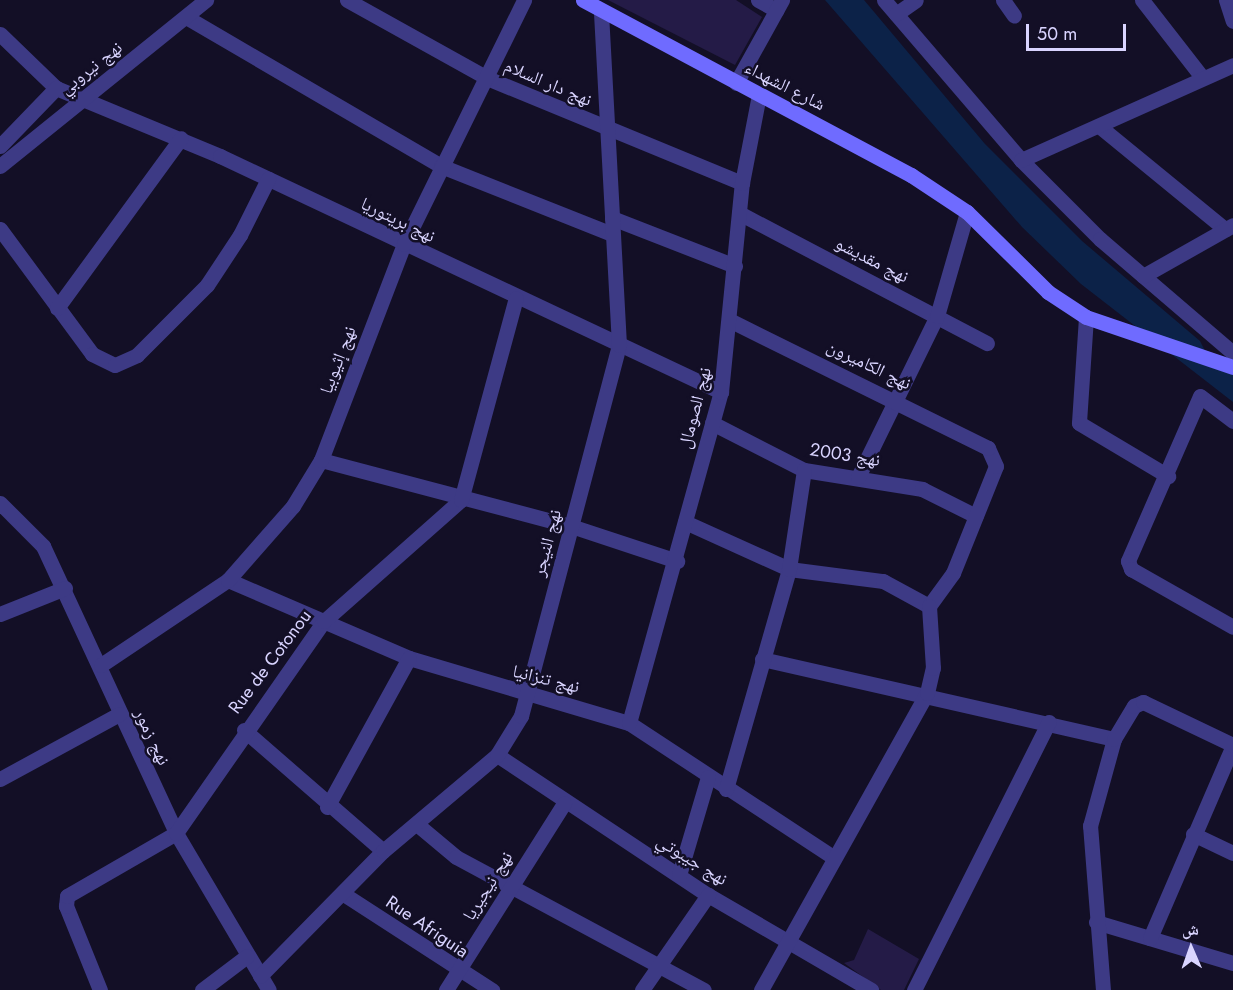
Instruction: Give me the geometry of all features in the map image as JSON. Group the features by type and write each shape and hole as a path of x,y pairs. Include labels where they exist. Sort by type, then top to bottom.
{"main road":[{"name":"شارع الشهداء","path":"583,0 736,83 875,154 967,212 1048,292 1086,318 1119,331 1233,367"}],"street":[{"name":"نهج نيروبي","path":"0,166 206,0"},
{"name":"نهج دار السلام","path":"347,0 487,78 742,183"},
{"name":"نهج إثيوبيا","path":"101,665 228,580 293,506 321,460 404,244 524,0"},
{"path":"736,83 779,5 758,0"},
{"path":"884,0 1021,160 1143,276 1233,353"},
{"path":"896,14 916,0"},
{"path":"1003,0 1014,16"},
{"path":"1142,0 1202,77"},
{"path":"1226,0 1233,21"},
{"name":"نهج النيجر","path":"260,976 383,851 418,826 497,755 527,697 619,345 605,128 601,11"},
{"path":"186,17 441,166 612,234"},
{"path":"0,34 56,88 1,143"},
{"path":"1021,160 1233,65"},
{"name":"نهج بريتوريا","path":"56,88 181,138 516,298 721,392"},
{"name":"نهج الصومال","path":"629,723 654,624 677,561 685,522 721,392 731,321 742,183 759,95"},
{"path":"1099,126 1229,227 1143,276"},
{"path":"57,308 181,138"},
{"path":"0,229 57,308 99,361 115,364 137,355 207,285 236,244 268,179"},
{"path":"858,477 937,316 967,212"},
{"name":"نهج مقديشو","path":"739,213 987,343"},
{"path":"612,218 735,266"},
{"path":"461,500 516,298"},
{"path":"1086,318 1079,423 1168,476"},
{"name":"نهج الكاميرون","path":"731,321 897,400 988,448 996,466 976,516"},
{"path":"1233,421 1200,396 1130,567 1233,627"},
{"name":"نهج 2003","path":"712,423 804,470 922,489 976,516"},
{"path":"321,460 461,500 571,526 677,561"},
{"path":"726,789 789,569 804,470"},
{"name":"Rue de Cotonou","path":"100,990 66,906 67,896 176,833 244,730 324,621 461,500"},
{"name":"نهج زمور","path":"0,503 43,546 101,665 119,714 176,833 269,990"},
{"path":"761,990 833,857 927,693 933,668 929,606 953,573 976,516"},
{"path":"685,522 789,569 883,581 929,606"},
{"name":"نهج تنزانيا","path":"228,580 409,658 527,697 629,723 726,789 833,857"},
{"path":"0,614 65,588"},
{"path":"327,807 409,658"},
{"path":"762,659 927,693 1114,739"},
{"path":"1103,990 1090,826 1114,739 1134,706 1143,702 1233,745 1150,938"},
{"path":"0,779 119,714"},
{"path":"914,990 1048,722"},
{"path":"244,730 327,807 383,851"},
{"name":"نهج جيبوتي","path":"497,755 564,803 708,895 788,939 871,990"},
{"path":"679,875 708,777"},
{"name":"نهج نيجيريا","path":"446,990 564,803"},
{"path":"418,826 456,857 704,990"},
{"path":"1193,834 1233,853"},
{"name":"Rue Afriguia","path":"342,893 457,972 492,990"},
{"path":"642,990 708,895"},
{"path":"1096,922 1233,963"},
{"path":"202,990 247,956"}],"water":[{"path":"825,0 864,0 985,144 1082,241 1200,341 1210,361 1233,375 1233,402 1081,284 1022,227"}],"building":[{"path":"608,0 736,0 762,17 735,65"},
{"path":"868,929 919,959 904,990 881,990 844,963 854,960"}]}
